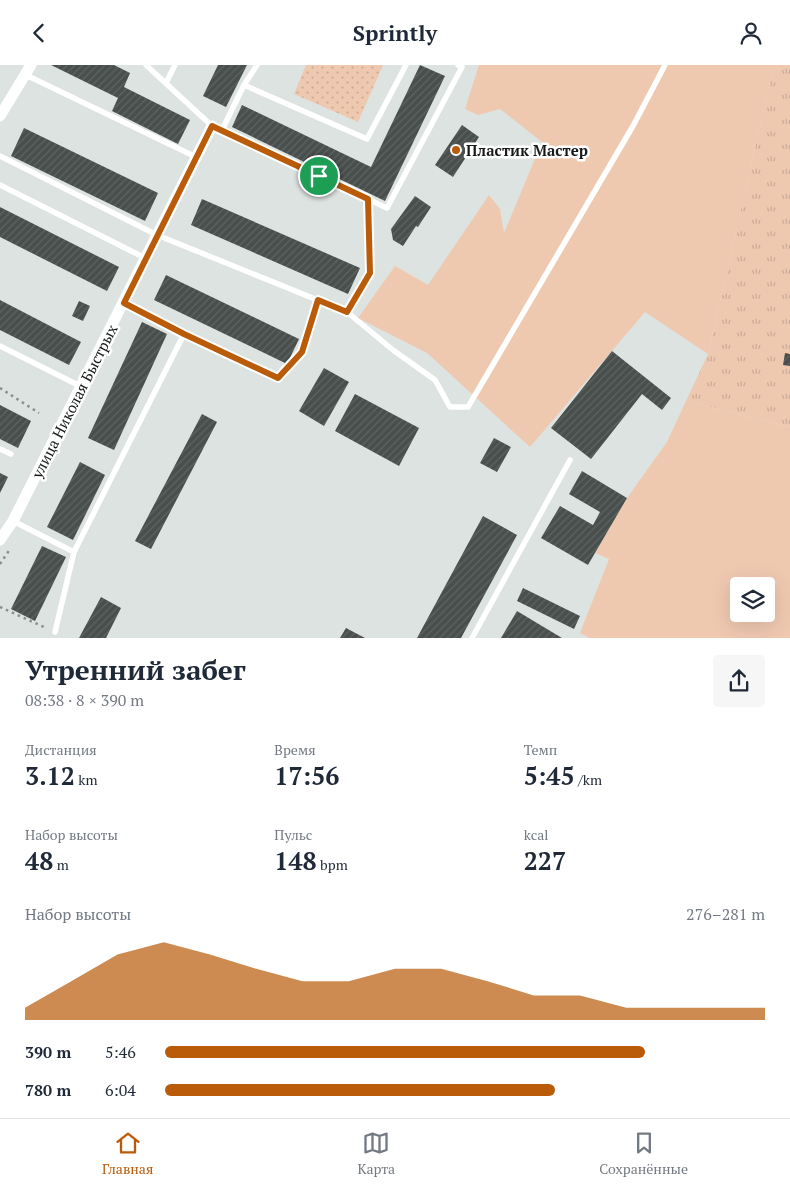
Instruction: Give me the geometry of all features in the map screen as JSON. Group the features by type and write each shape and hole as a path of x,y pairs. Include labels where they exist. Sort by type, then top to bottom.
{"street":[{"path":"0,116 28,70"},
{"name":"улица Николая Быстрых","path":"0,540 14,521 196,157 217,128"}],"lane":[{"path":"146,65 217,128 387,208 462,67 458,65"},
{"path":"166,83 174,65"},
{"path":"217,128 256,65"},
{"path":"244,85 367,139 406,65"},
{"path":"0,156 157,235 347,312 393,350 435,380 450,407 468,407 634,126 665,65"},
{"path":"28,70 196,157"},
{"path":"0,185 146,259"},
{"path":"347,312 370,273"},
{"path":"124,303 184,334 278,378"},
{"path":"55,632 74,552 184,334"},
{"path":"0,346 80,386"},
{"path":"0,449 11,454"},
{"path":"472,638 570,460"},
{"path":"14,521 74,552"}],"path":[{"path":"368,199 370,273"},
{"path":"278,378 302,352 318,300"},
{"path":"0,388 39,413"},
{"path":"0,607 55,632"}],"green space":[{"path":"306,65 383,65 358,122 294,94"},
{"path":"479,65 774,65 708,354 645,312 530,447 427,353 358,318 395,266 428,285 489,195 500,209 504,233 542,142 500,109 478,115 465,109"},
{"path":"774,65 790,65 790,427 686,401 708,354"},
{"path":"686,401 790,427 790,638 589,638 580,633 609,559 595,553 627,498 667,442"}],"building":[{"path":"51,65 114,65 130,73 124,87 190,120 178,144 112,111 118,98"},
{"path":"218,65 247,65 226,107 203,96"},
{"path":"420,65 445,76 385,201 232,127 242,105 371,167"},
{"path":"462,125 479,137 453,177 435,165"},
{"path":"24,128 158,193 145,221 11,156"},
{"path":"415,196 431,207 403,246 393,240 391,229"},
{"path":"202,199 360,268 348,294 191,225"},
{"path":"0,207 119,267 107,291 0,237"},
{"path":"166,275 299,339 287,364 154,300"},
{"path":"0,300 81,342 69,365 0,330"},
{"path":"79,301 90,306 83,321 72,316"},
{"path":"142,322 167,334 114,450 88,438"},
{"path":"612,351 671,398 662,410 642,394 591,459 551,428"},
{"path":"785,353 790,354 790,366 783,365"},
{"path":"324,368 349,382 324,426 299,411"},
{"path":"355,394 419,428 399,466 335,431"},
{"path":"0,405 31,421 18,448 0,439"},
{"path":"202,414 217,422 151,549 135,541"},
{"path":"494,438 511,447 497,472 480,463"},
{"path":"80,462 105,475 73,540 47,527"},
{"path":"582,471 627,498 588,565 541,538 560,506 593,525 600,512 569,494"},
{"path":"0,473 8,477 0,493"},
{"path":"483,516 517,535 461,638 417,638"},
{"path":"42,546 66,557 35,621 11,609"},
{"path":"523,588 580,616 574,629 517,601"},
{"path":"101,597 121,608 106,638 79,638"},
{"path":"517,611 562,638 501,638"},
{"path":"346,628 365,638 340,638"}],"place":[{"name":"Пластик Мастер","path":"456,150"}],"route":[{"path":"212,126 319,176 368,199 370,273 347,312 318,300 302,352 278,378 184,334 124,303 212,126"}]}
